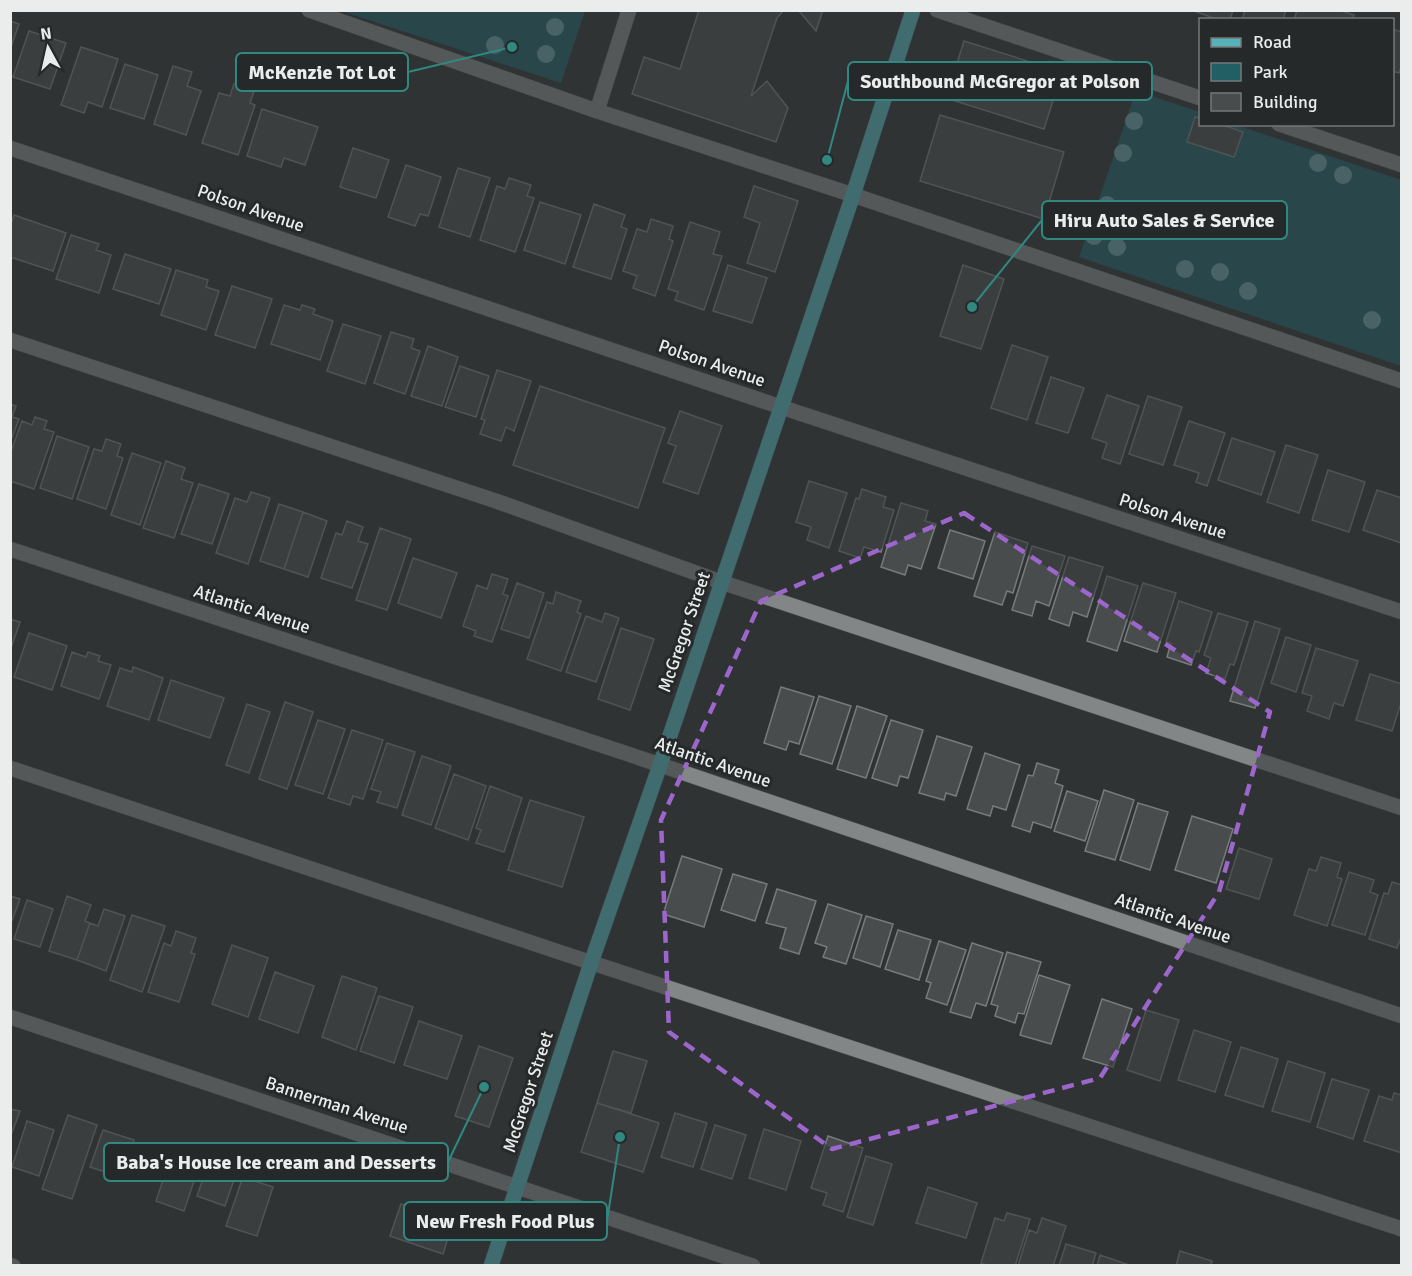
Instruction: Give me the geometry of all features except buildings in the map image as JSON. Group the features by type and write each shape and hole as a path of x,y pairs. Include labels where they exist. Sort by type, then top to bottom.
{"main road":[{"name":"McGregor Street","path":"491,1266 591,963 853,195 913,10"}],"street":[{"path":"309,10 597,111 853,195 1401,381"},
{"path":"597,111 629,10"},
{"path":"937,10 1199,98"},
{"path":"1285,126 1401,165"},
{"name":"Polson Avenue","path":"10,148 1401,612"},
{"path":"10,340 496,501 721,582 1401,808"},
{"name":"Atlantic Avenue","path":"10,549 660,765 1401,1016"},
{"path":"10,768 591,963 1401,1229"},
{"name":"Bannerman Avenue","path":"10,1017 753,1266"}],"highlighted area":[{"path":"964,513 1270,712 1219,892 1100,1078 832,1149 669,1032 661,820 761,601"}],"green space":[{"path":"585,10 561,83 341,11"},
{"path":"1136,91 1199,112 1199,126 1239,126 1401,180 1401,366 1079,257"}],"place":[{"name":"McKenzie Tot Lot","path":"512,47"},
{"name":"Southbound McGregor at Polson","path":"827,160"},
{"name":"Hiru Auto Sales & Service","path":"972,307"},
{"name":"Baba's House Ice cream and Desserts","path":"484,1087"},
{"name":"New Fresh Food Plus","path":"620,1137"}]}
